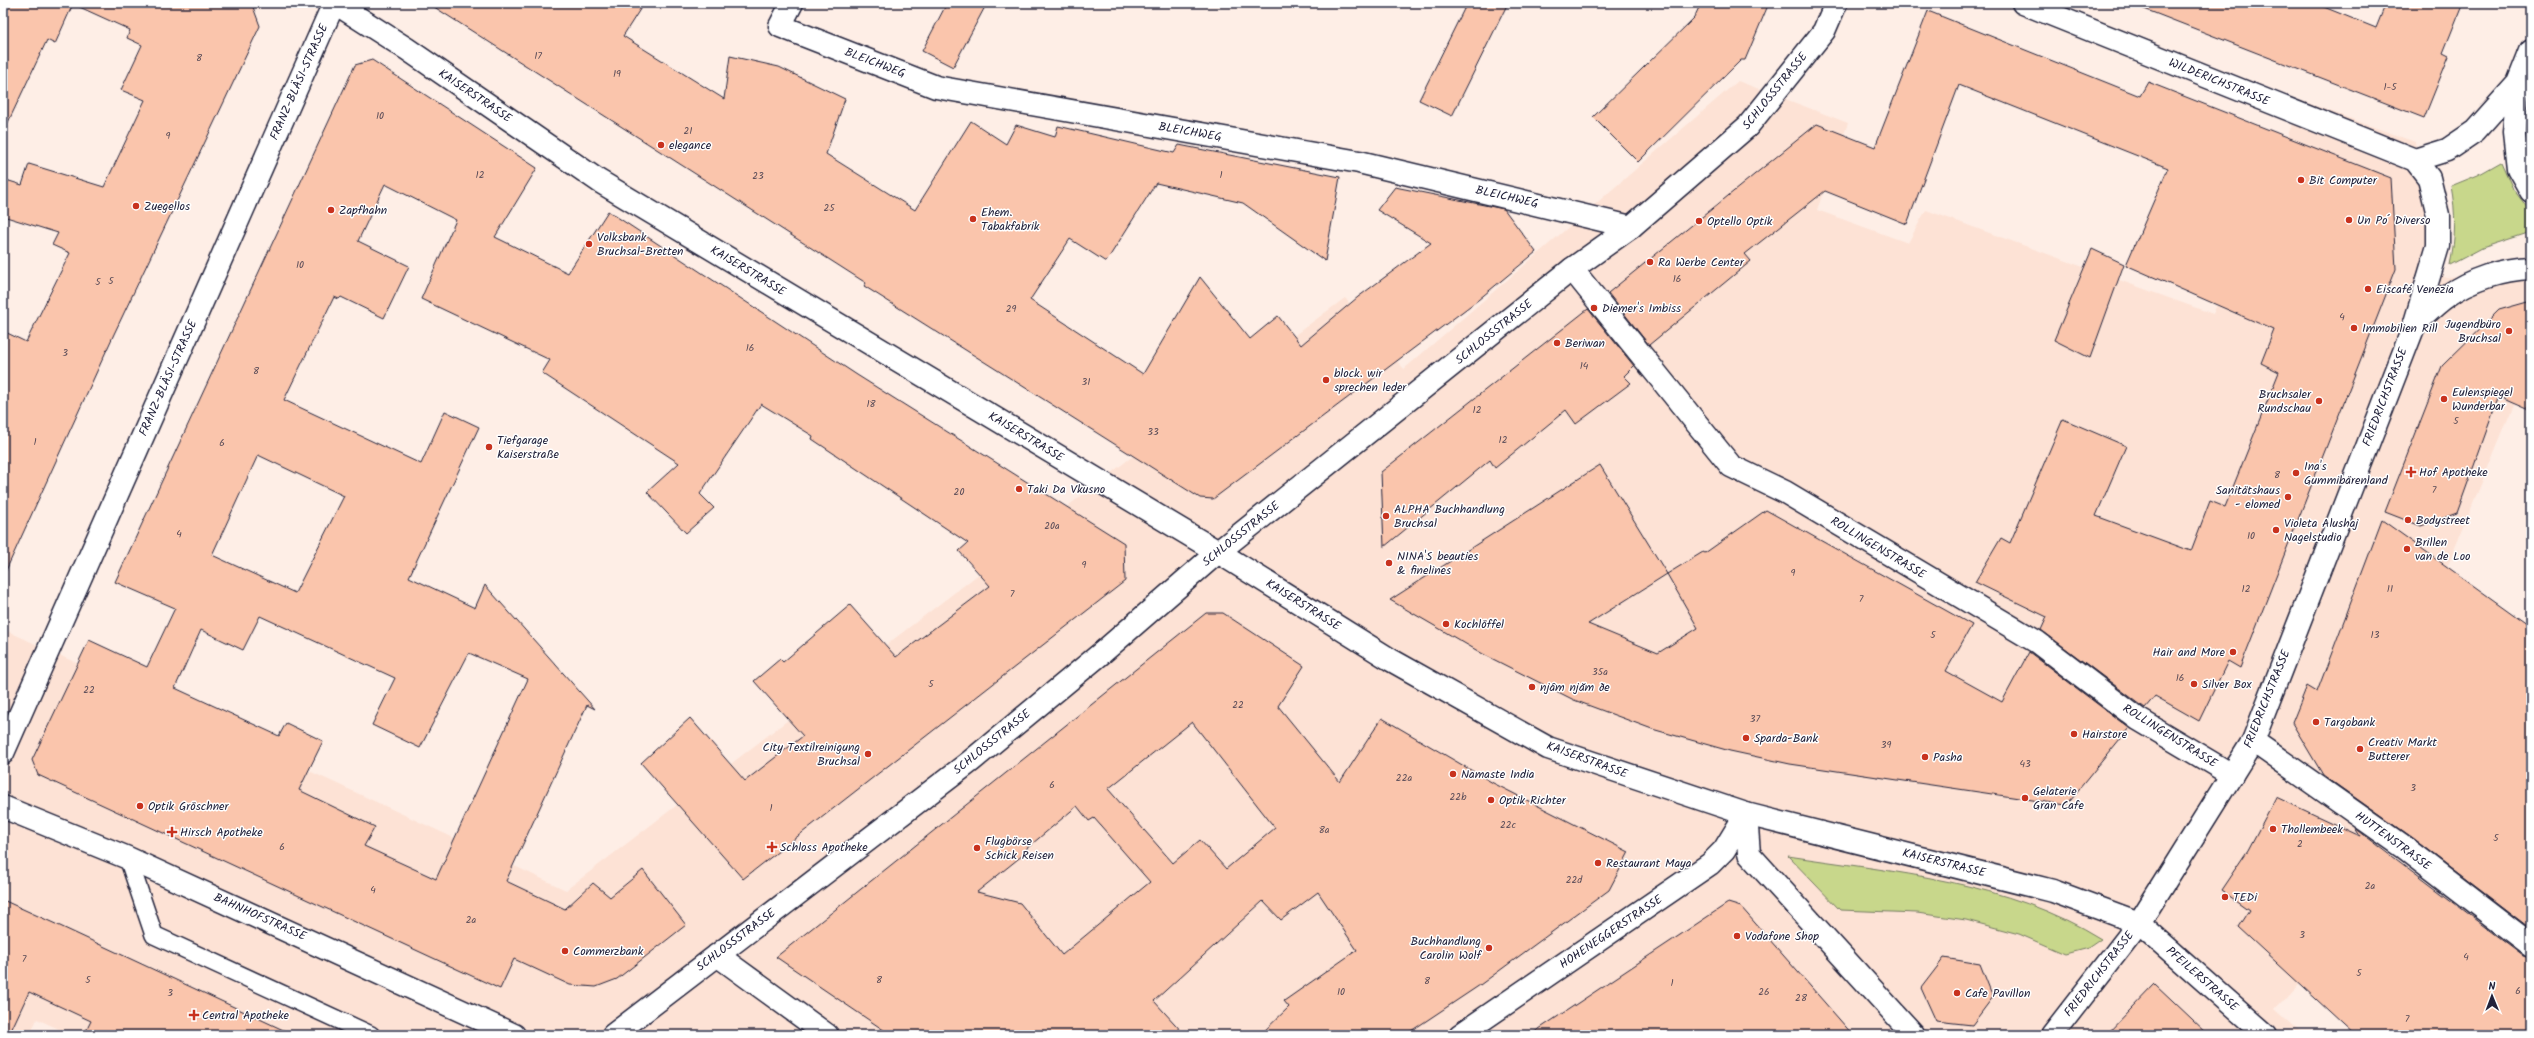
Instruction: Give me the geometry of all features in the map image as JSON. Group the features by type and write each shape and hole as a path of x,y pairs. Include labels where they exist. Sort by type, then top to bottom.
{"street":[{"name":"KAISERSTRASSE","path":"335,3 407,49 599,181 1218,552 1391,660 1548,748 1746,814 2053,891 2139,923"},
{"name":"FRANZ-BLÄSI-STRASSE","path":"3,753 335,3"},
{"name":"BLEICHWEG","path":"792,3 780,26 936,87 1359,162 1631,227"},
{"name":"SCHLOSSSTRASSE","path":"613,1035 971,761 1103,652 1218,552 1572,269 1631,227 1748,126 1824,31 1836,3"},
{"name":"WILDERICHSTRASSE","path":"2023,3 2415,160"},
{"path":"2531,50 2518,83 2514,132 2518,168 2531,191"},
{"path":"2415,160 2447,150 2475,131 2518,83"},
{"name":"FRIEDRICHSTRASSE","path":"2052,1035 2139,923 2253,740 2414,326 2438,246 2438,215 2429,178 2415,160"},
{"path":"2414,326 2447,296 2480,278 2509,269 2531,268"},
{"name":"ROLLINGENSTRASSE","path":"1572,269 1731,466 1785,492 2037,642 2138,719 2232,775"},
{"name":"HUTTENSTRASSE","path":"2253,740 2406,848 2531,945"},
{"name":"BAHNHOFSTRASSE","path":"3,807 128,858 514,1035"},
{"path":"1746,814 1749,854 1914,1035"},
{"name":"HOHENEGGERSTRASSE","path":"1460,1035 1710,864 1724,850 1746,814"},
{"name":"PFEILERSTRASSE","path":"2139,923 2266,1035"},
{"path":"718,955 827,1035"}],"lane":[{"path":"128,858 154,935 371,1035"}],"shaded area":[{"path":"1738,81 1848,123 1817,210 1908,243 1926,210 2213,314 2302,101 2415,142 2443,277 2531,273 2531,397 2519,392 2390,706 2481,777 2415,871 2360,831 2308,895 2343,935 2275,1009 2304,1035 72,1035 37,1019 30,1035 3,1035 3,629 566,890 1192,411 1345,298 1404,369"}],"green space":[{"path":"2501,162 2513,189 2531,212 2531,232 2482,248 2450,265 2455,225 2451,186 2478,175"},
{"path":"1788,856 1909,874 1989,891 2028,904 2065,919 2101,939 2088,948 2065,954 2019,934 1966,920 1917,913 1840,910"}],"building":[{"path":"3,3 242,3 253,7 260,26 114,334 3,577 3,331 26,342 70,253 52,245 58,233 3,216 3,179 22,185 29,164 104,187 145,100 121,90 142,45 127,38 130,30 73,4 55,44 47,40 3,133"},
{"path":"428,3 644,3 623,36 724,99 730,56 779,67 845,99 826,154 915,210 971,121 1006,144 1016,125 1055,137 1058,126 1174,153 1179,145 1340,177 1325,261 1243,203 1156,183 1106,262 1070,239 1030,300 1143,374 1200,277 1250,339 1278,316 1301,345 1358,297 1431,243 1377,210 1395,187 1504,209 1536,252 1478,300 1213,499 1200,498 864,286 866,283"},
{"path":"947,3 987,3 953,67 922,51"},
{"path":"1467,3 1508,3 1452,116 1419,100"},
{"path":"1701,3 1769,3 1745,60 1741,60 1638,162 1593,117 1694,18"},
{"path":"2135,3 2314,3 2376,28 2386,3 2463,3 2443,53 2449,56 2424,118 2134,5"},
{"path":"1928,11 2140,96 2148,82 2391,178 2396,269 2240,668 2228,661 2199,721 2155,696 2145,708 2041,630 2047,617 1975,582 2001,538 2010,543 2063,419 2126,446 2096,516 2191,551 2210,501 2225,507 2279,372 2261,363 2274,330 2126,265 2168,168 1959,85 1907,224 1825,191 1745,254 1751,261 1649,345 1608,293 1817,124 1875,147"},
{"path":"372,60 537,168 495,237 568,273 608,211 857,375 1124,543 1125,581 743,879 641,763 690,718 745,781 803,736 754,681 780,659 783,662 850,605 896,657 990,586 959,551 968,543 812,439 813,436 761,404 700,494 714,508 686,533 647,492 679,463 542,373 550,360 421,299 456,220 385,184 358,241 409,266 384,318 341,297 339,299 334,297 284,400 421,464 445,411 479,427 409,577 475,608 485,585 595,709 587,705 506,881 565,909 593,883 610,897 643,870 686,925 617,979 596,987 570,985 514,959 500,989 38,775 32,760 89,640 147,667 175,608 115,582 355,65","holes":["258,455 344,496 295,593 212,555","260,616 395,678 372,725 420,748 469,653 528,679 436,879 364,846 375,827 299,790 323,741 286,723 279,736 175,688 201,630 243,650"]},
{"path":"2092,249 2124,264 2090,358 2054,340"},
{"path":"2531,301 2531,410 2499,396 2457,513 2421,526 2385,512 2442,366 2499,310"},
{"path":"1588,309 1634,366 1624,376 1631,383 1576,424 1566,410 1495,468 1490,460 1384,547 1381,472"},
{"path":"1600,465 1667,574 1703,552 1705,553 1766,510 1972,625 1946,671 2002,702 2029,652 2129,728 2066,805 1790,764 1730,751 1652,729 1574,700 1483,654 1390,600","holes":["1667,574 1698,628 1658,653 1588,624"]},
{"path":"2382,520 2531,627 2531,929 2412,838 2323,775 2292,723 2307,686 2317,692"},
{"path":"1206,613 1223,613 1304,666 1278,706 1340,782 1382,718 1493,783 1629,852 1609,890 1480,985 1405,1035 1260,1035 1289,1007 1284,1001 1357,950 1318,892 1281,920 1263,901 1154,1001 1185,1035 891,1035 776,957","holes":["1192,722 1275,828 1226,869 1200,840 1173,863 1108,789","1077,806 1089,821 1094,818 1150,882 1062,955 1020,903 977,892 1028,851 1026,849"]},
{"path":"2276,797 2360,836 2355,828 2523,955 2531,957 2531,1035 2355,1035 2238,927 2249,910 2221,890 2248,850"},
{"path":"3,900 294,1035 84,1035 91,1021 29,992 9,1035 3,1035"},
{"path":"1728,903 1741,907 1853,1035 1530,1035"},
{"name":"Cafe Pavillon","path":"1944,958 1980,964 1993,997 1972,1025 1936,1021 1921,988"},
{"path":"2155,984 2209,1035 2106,1035"}],"place":[{"name":"elegance","path":"661,145"},
{"name":"Bit Computer","path":"2301,180"},
{"name":"Zuegellos","path":"136,206"},
{"name":"Zapfhahn","path":"331,210"},
{"name":"Ehem. Tabakfabrik","path":"973,219"},
{"name":"Un Po´ Diverso","path":"2349,220"},
{"name":"Optello Optik","path":"1699,221"},
{"name":"Volksbank Bruchsal-Bretten","path":"589,244"},
{"name":"Ra Werbe Center","path":"1650,262"},
{"name":"Eiscafé Venezia","path":"2368,289"},
{"name":"Diemer's Imbiss","path":"1594,308"},
{"name":"Immobilien Rill","path":"2354,328"},
{"name":"Jugendbüro Bruchsal","path":"2509,331"},
{"name":"Beriwan","path":"1557,343"},
{"name":"block. wir sprechen leder","path":"1326,380"},
{"name":"Eulenspiegel Wunderbar","path":"2444,399"},
{"name":"Bruchsaler Rundschau","path":"2319,401"},
{"name":"Tiefgarage Kaiserstraße","path":"489,447"},
{"name":"Hof Apotheke","path":"2411,472"},
{"name":"Ina's Gummibärenland","path":"2296,473"},
{"name":"Taki Da Vkusno","path":"1019,489"},
{"name":"Sanitätshaus - elomed","path":"2288,497"},
{"name":"ALPHA Buchhandlung Bruchsal","path":"1386,516"},
{"name":"Bodystreet","path":"2408,520"},
{"name":"Violeta Alushaj Nagelstudio","path":"2276,530"},
{"name":"Brillen van de Loo","path":"2407,549"},
{"name":"NINA'S beauties & finelines","path":"1389,563"},
{"name":"Kochlöffel","path":"1446,624"},
{"name":"Hair and More","path":"2233,652"},
{"name":"Silver Box","path":"2194,684"},
{"name":"njâm njăm ðe","path":"1532,687"},
{"name":"Targobank","path":"2316,722"},
{"name":"Hairstore","path":"2074,734"},
{"name":"Sparda-Bank","path":"1746,738"},
{"name":"Creativ Markt Butterer","path":"2360,749"},
{"name":"City Textilreinigung Bruchsal","path":"868,754"},
{"name":"Pasha","path":"1925,757"},
{"name":"Namaste India","path":"1453,774"},
{"name":"Gelaterie Gran Cafe","path":"2025,798"},
{"name":"Optik Richter","path":"1491,800"},
{"name":"Optik Gröschner","path":"140,806"},
{"name":"Thollembeek","path":"2273,829"},
{"name":"Hirsch Apotheke","path":"172,832"},
{"name":"Schloss Apotheke","path":"772,847"},
{"name":"Flugbörse Schick Reisen","path":"977,848"},
{"name":"Restaurant Maya","path":"1598,863"},
{"name":"TEDi","path":"2225,897"},
{"name":"Vodafone Shop","path":"1737,936"},
{"name":"Buchhandlung Carolin Wolf","path":"1489,948"},
{"name":"Commerzbank","path":"565,951"},
{"name":"Cafe Pavillon","path":"1957,993"},
{"name":"Central Apotheke","path":"194,1015"}]}
